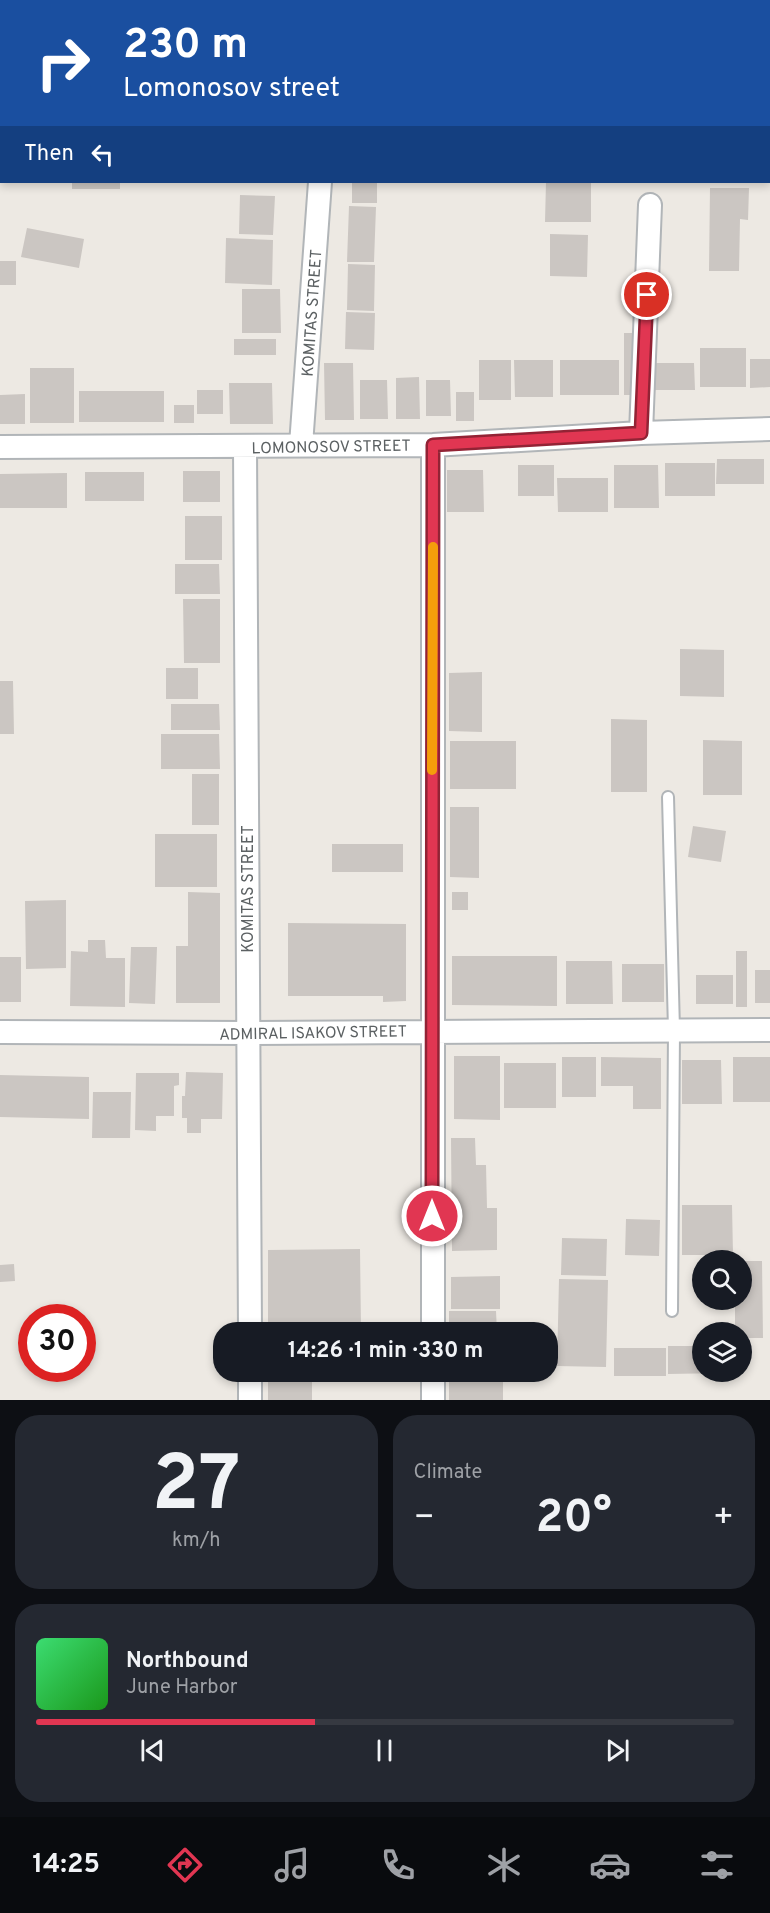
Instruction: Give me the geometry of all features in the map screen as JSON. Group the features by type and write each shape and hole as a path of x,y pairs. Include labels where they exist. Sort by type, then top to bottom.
{"street":[{"name":"KOMITAS STREET","path":"302,445 320,183"},
{"path":"641,433 650,205"},
{"name":"LOMONOSOV STREET","path":"0,447 433,445 641,433 770,429"},
{"path":"433,445 433,1322"},
{"name":"KOMITAS STREET","path":"245,447 250,1322"},
{"name":"ADMIRAL ISAKOV STREET","path":"0,1032 770,1030"},
{"path":"250,1382 250,1400"},
{"path":"433,1382 433,1400"}],"lane":[{"path":"668,797 674,1030 672,1311"}],"building":[{"path":"72,183 120,183 120,189 72,189"},
{"path":"352,183 377,183 377,203 352,203"},
{"path":"546,183 591,183 591,222 545,222"},
{"path":"710,188 749,188 748,220 740,219 739,271 709,271"},
{"path":"240,195 275,196 273,235 239,234"},
{"path":"349,206 376,207 374,262 347,262"},
{"path":"27,228 84,239 79,268 21,257"},
{"path":"550,234 588,235 587,277 550,276"},
{"path":"226,238 273,240 272,285 225,283"},
{"path":"0,261 16,261 16,285 0,285"},
{"path":"348,264 375,265 374,311 347,310"},
{"path":"242,289 280,289 281,333 242,333"},
{"path":"346,312 375,313 374,350 345,349"},
{"path":"624,333 637,333 638,395 624,395"},
{"path":"234,339 276,339 276,355 234,355"},
{"path":"700,348 746,348 746,387 700,387"},
{"path":"750,359 770,359 770,387 750,388"},
{"path":"479,360 511,360 511,400 479,400"},
{"path":"514,360 553,360 553,397 515,397"},
{"path":"560,360 619,360 619,395 560,395"},
{"path":"324,363 353,363 354,420 325,420"},
{"path":"653,363 694,363 695,390 653,390"},
{"path":"30,368 74,368 74,423 30,423"},
{"path":"419,377 420,419 396,419 396,378"},
{"path":"360,380 387,380 388,419 360,419"},
{"path":"426,380 450,380 451,416 426,416"},
{"path":"229,383 272,383 273,424 230,424"},
{"path":"197,390 223,390 223,414 197,414"},
{"path":"79,391 164,391 164,422 79,422"},
{"path":"456,392 474,392 474,421 456,421"},
{"path":"25,394 25,424 0,424 0,395"},
{"path":"174,405 194,405 194,423 174,423"},
{"path":"717,459 764,459 764,484 716,484"},
{"path":"665,463 715,463 715,496 665,496"},
{"path":"518,465 554,465 554,496 518,496"},
{"path":"614,465 658,465 659,508 614,508"},
{"path":"447,470 483,470 484,512 447,512"},
{"path":"183,471 220,471 220,502 183,502"},
{"path":"85,472 144,472 144,501 85,501"},
{"path":"67,473 67,508 0,508 0,474"},
{"path":"557,478 608,478 608,512 558,512"},
{"path":"185,516 222,516 222,560 185,560"},
{"path":"175,564 219,564 220,594 175,594"},
{"path":"183,599 220,599 220,663 184,663"},
{"path":"680,649 724,650 724,697 680,696"},
{"path":"166,668 198,668 198,699 166,699"},
{"path":"482,672 482,732 449,731 449,673"},
{"path":"0,681 13,681 14,734 0,734"},
{"path":"171,704 219,704 220,730 171,730"},
{"path":"611,719 647,720 647,792 611,792"},
{"path":"161,734 219,734 220,769 161,769"},
{"path":"703,740 742,741 742,795 703,795"},
{"path":"450,741 516,741 516,789 450,789"},
{"path":"192,774 219,774 219,825 192,825"},
{"path":"450,807 479,807 479,878 450,877"},
{"path":"693,826 726,831 721,862 688,857"},
{"path":"155,834 217,834 217,887 155,887"},
{"path":"332,844 403,844 403,872 332,872"},
{"path":"188,892 220,893 220,1003 176,1003 176,946 188,946"},
{"path":"452,892 468,892 468,910 452,910"},
{"path":"66,900 66,968 26,969 25,901"},
{"path":"288,923 406,924 406,1001 383,1002 383,996 288,996"},
{"path":"88,940 105,940 106,958 125,958 125,1007 70,1006 71,951 88,952"},
{"path":"131,947 157,947 155,1004 129,1003"},
{"path":"736,951 747,951 747,1007 736,1007"},
{"path":"452,956 557,956 557,1006 452,1005"},
{"path":"0,957 21,957 21,1002 0,1002"},
{"path":"566,961 612,961 613,1004 566,1004"},
{"path":"622,964 664,964 664,1002 622,1002"},
{"path":"755,970 770,970 770,1003 755,1003"},
{"path":"696,975 733,975 733,1004 696,1004"},
{"path":"454,1056 500,1056 500,1120 454,1119"},
{"path":"562,1057 596,1057 596,1097 562,1097"},
{"path":"601,1057 661,1058 661,1109 633,1109 633,1086 601,1086"},
{"path":"733,1057 770,1057 770,1102 733,1102"},
{"path":"682,1060 721,1060 722,1104 682,1104"},
{"path":"504,1063 556,1063 556,1108 504,1108"},
{"path":"186,1072 223,1073 222,1119 201,1119 201,1133 187,1133 187,1118 182,1118 182,1096 185,1096"},
{"path":"136,1073 179,1073 179,1085 174,1086 174,1116 156,1116 156,1131 135,1130"},
{"path":"0,1075 89,1077 89,1119 0,1117"},
{"path":"93,1092 131,1092 130,1138 92,1138"},
{"path":"451,1138 475,1138 476,1165 486,1165 487,1208 497,1208 497,1250 452,1251"},
{"path":"682,1205 732,1205 733,1250 692,1250 692,1255 682,1255"},
{"path":"626,1219 660,1220 659,1256 625,1255"},
{"path":"562,1238 607,1239 606,1276 561,1275"},
{"path":"360,1249 361,1322 268,1322 268,1250"},
{"path":"752,1261 762,1261 763,1338 752,1338 752,1322 735,1322 735,1310 752,1310"},
{"path":"14,1264 15,1281 0,1282 0,1265"},
{"path":"500,1276 500,1309 451,1309 451,1277"},
{"path":"559,1279 608,1280 606,1367 558,1366"},
{"path":"449,1311 496,1311 497,1322 449,1322"},
{"path":"668,1346 692,1346 692,1374 668,1374"},
{"path":"614,1348 666,1348 666,1376 614,1376"},
{"path":"268,1382 312,1382 312,1400 268,1400"},
{"path":"449,1382 503,1382 503,1400 449,1400"}],"slow traffic":[{"path":"432,770 433,547"}],"route":[{"path":"432,1216 433,445 641,433 647,295"}]}
